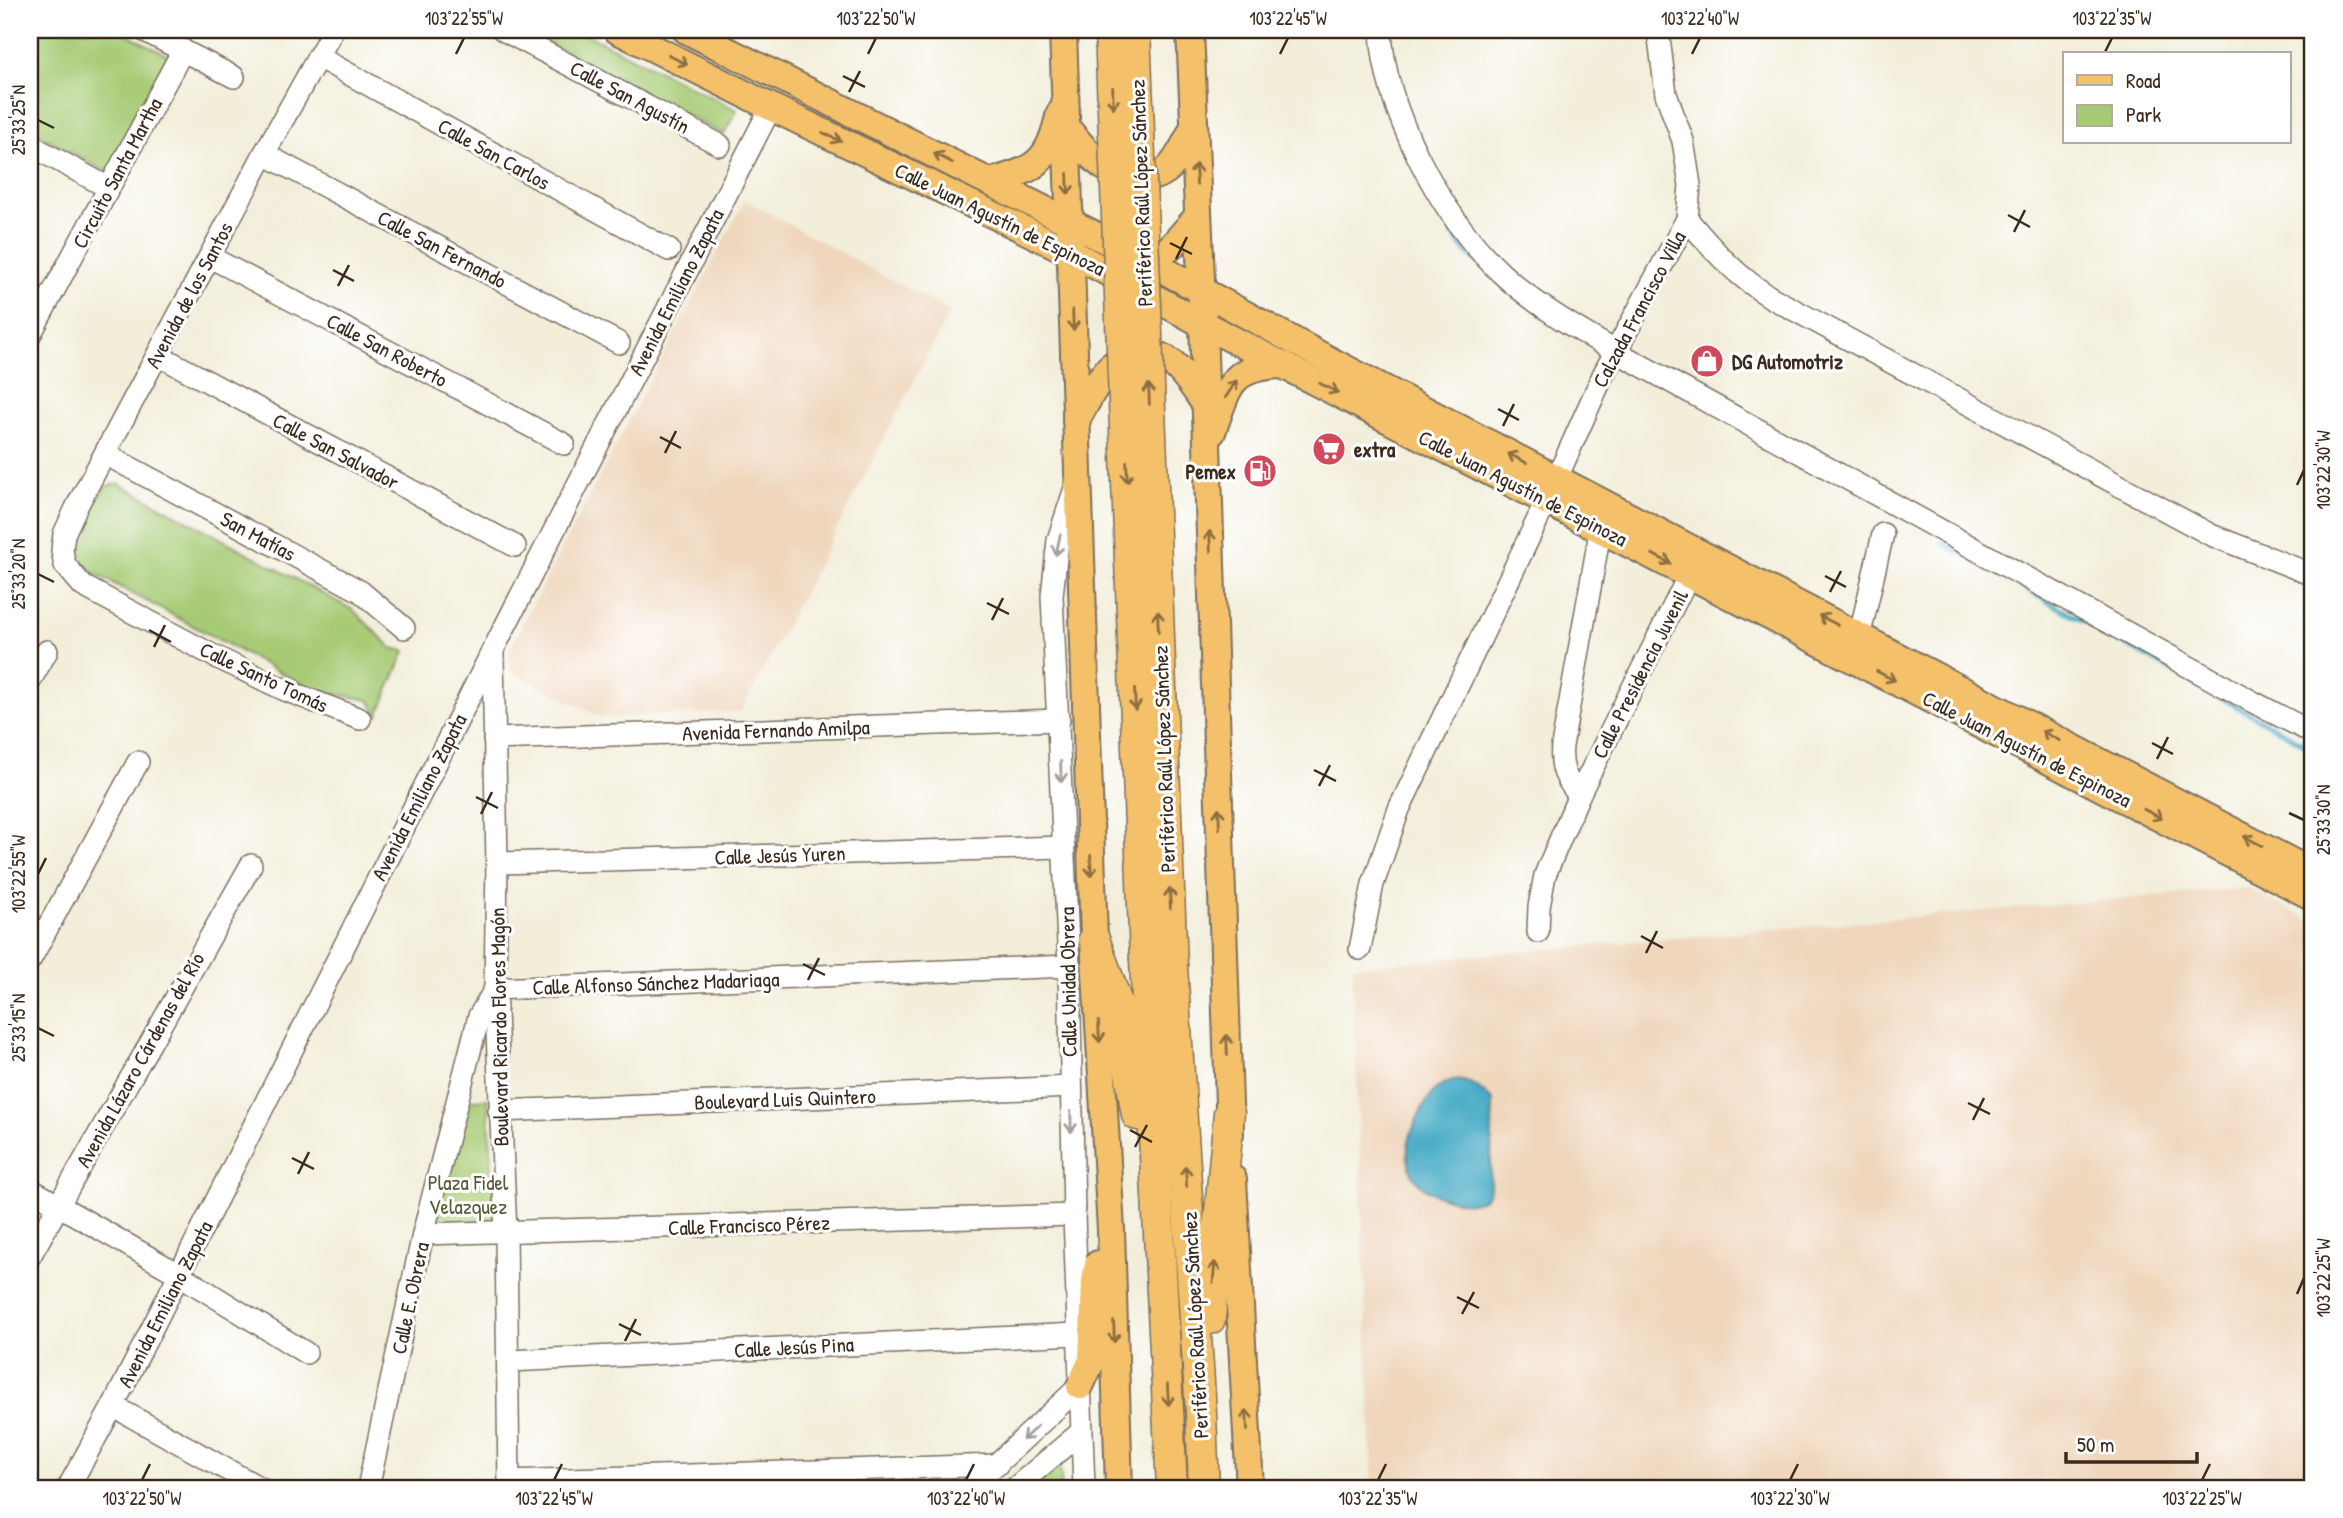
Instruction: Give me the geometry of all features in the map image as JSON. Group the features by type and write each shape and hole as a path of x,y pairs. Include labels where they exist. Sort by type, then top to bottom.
{"highway":[{"name":"Periférico Raúl López Sánchez","path":"1110,30 1159,963 1201,1413 1204,1488"},
{"name":"Periférico Raúl López Sánchez","path":"1135,30 1159,963 1162,1270 1172,1488"},
{"path":"1094,939 1120,1011 1162,1270"},
{"path":"1201,1413 1229,1113"}],"main road":[{"name":"Calle Juan Agustín de Espinoza","path":"617,30 1070,252 1284,365 1552,489"},
{"name":"Calle Juan Agustín de Espinoza","path":"686,30 1149,262 1329,360 1552,489 1857,648 2313,873"},
{"path":"1063,30 1094,939 1111,1230 1119,1488"},
{"path":"1190,30 1202,291 1229,1113 1251,1488"},
{"path":"742,58 771,107 821,97"},
{"path":"990,182 1023,173 1043,156 1055,131 1065,91"},
{"path":"1066,127 1097,162 1113,173 1130,179 1159,175 1168,169 1194,126"},
{"path":"1149,262 1171,247 1198,216"},
{"path":"1076,421 1109,368 1118,360 1140,352 1169,359 1185,374 1206,406"},
{"path":"1207,447 1224,398 1241,374 1261,365 1284,365"},
{"name":"Calle Juan Agustín de Espinoza","path":"1857,648 2313,897"},
{"path":"1080,1386 1091,1360 1097,1266 1111,1230"}],"street":[{"path":"143,30 234,77"},
{"name":"Avenida de los Santos","path":"65,565 62,550 64,534 264,154 333,30"},
{"name":"Calle San Agustín","path":"503,30 720,145"},
{"path":"1381,30 1382,46 1399,115 1423,168 1455,219 1500,272 1540,304 1614,353 2313,733"},
{"name":"Calzada Francisco Villa","path":"1360,949 1373,884 1399,809 1552,489 1603,375 1687,219 1690,185 1683,141 1666,94 1657,30"},
{"name":"Circuito Santa Martha","path":"30,335 183,50"},
{"name":"Calle San Carlos","path":"318,57 669,250"},
{"name":"Avenida Emiliano Zapata","path":"68,1488 180,1275 493,650 771,107"},
{"path":"30,145 109,188"},
{"name":"Calle San Fernando","path":"264,154 619,343"},
{"path":"1687,219 1721,259 1746,282 1772,298 2211,535 2313,575"},
{"name":"Calle San Roberto","path":"210,257 564,444"},
{"name":"Calle San Salvador","path":"158,355 515,546"},
{"name":"San Matías","path":"106,454 360,591 404,628"},
{"name":"Calle Unidad Obrera","path":"1078,480 1058,540 1052,596 1069,966 1074,1215 1084,1488"},
{"path":"1579,795 1564,777 1562,746 1603,516"},
{"path":"1857,648 1883,534"},
{"name":"Calle Presidencia Juvenil","path":"1538,932 1545,875 1579,795 1695,564"},
{"name":"Calle Santo Tomás","path":"65,565 83,586 216,657 285,690 360,719"},
{"name":"Boulevard Ricardo Flores Magón","path":"493,650 497,863 495,989 506,1232 509,1485"},
{"path":"30,681 47,651"},
{"name":"Avenida Fernando Amilpa","path":"494,739 1059,720"},
{"path":"30,960 138,762"},
{"name":"Calle Jesús Yuren","path":"497,863 1064,847"},
{"name":"Avenida Lázaro Cárdenas del Río","path":"30,1256 251,865"},
{"name":"Calle Alfonso Sánchez Madariaga","path":"495,989 1069,966"},
{"name":"Calle E. Obrera","path":"368,1488 424,1234 479,1016 495,989"},
{"name":"Boulevard Luis Quintero","path":"499,1111 1071,1087"},
{"path":"30,1189 180,1275 306,1353"},
{"name":"Calle Francisco Pérez","path":"424,1234 1074,1215"},
{"name":"Calle Jesús Pina","path":"509,1361 1078,1334"},
{"path":"971,1488 1080,1386"},
{"path":"113,1406 260,1488"},
{"path":"1015,1488 1081,1432"},
{"path":"509,1485 997,1465"}],"shaded area":[{"path":"745,200 950,312 741,712 600,717 510,671 509,649"},
{"path":"2248,888 2313,922 2313,1488 1373,1488 1352,966"}],"green space":[{"path":"30,30 119,30 169,56 108,173 30,130"},
{"path":"523,30 578,30 737,110 724,135"},
{"path":"118,483 353,610 392,648 405,651 378,715 369,700 313,690 77,564 77,542 88,514 105,487"},
{"name":"Plaza Fidel Velazquez","path":"488,1099 495,1220 435,1222 460,1101"},
{"path":"1060,1463 1062,1488 1032,1488"}],"water":[{"path":"1453,1080 1465,1081 1475,1086 1493,1101 1490,1191 1483,1199 1474,1203 1448,1199 1432,1193 1414,1176 1408,1159 1411,1135 1423,1107 1437,1089"}],"waterway":[{"path":"1427,195 1443,219"},
{"path":"1452,233 1475,260"},
{"path":"1943,543 2313,749"}],"place":[{"name":"DG Automotriz","path":"1707,361"},
{"name":"extra","path":"1329,449"},
{"name":"Pemex","path":"1260,471"}]}
